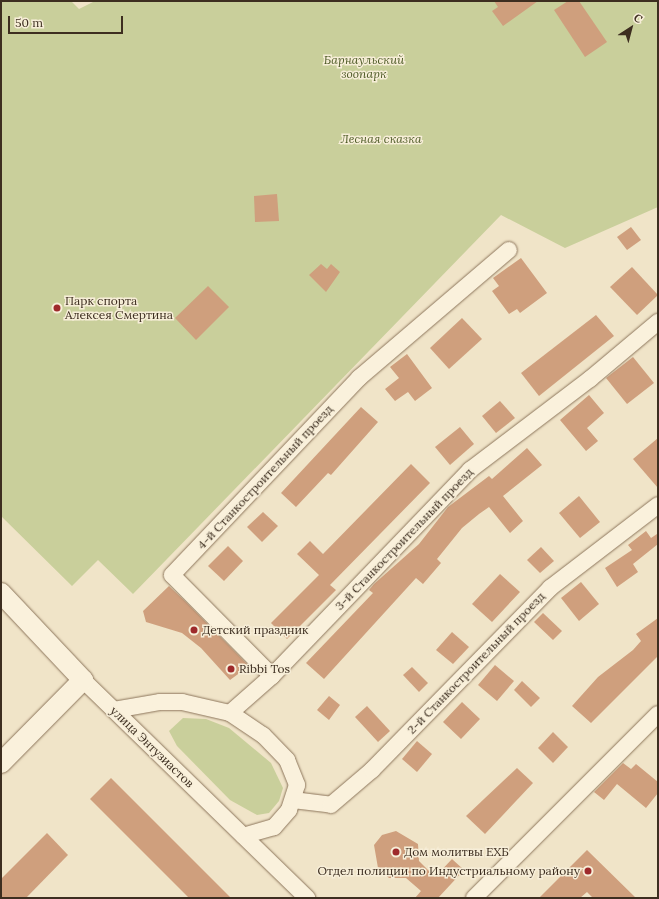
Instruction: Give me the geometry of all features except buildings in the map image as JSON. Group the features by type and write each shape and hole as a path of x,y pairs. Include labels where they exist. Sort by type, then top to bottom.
{"street":[{"name":"4-й Станкостроительный проезд","path":"272,676 172,575 359,378 509,250"},
{"name":"3-й Станкостроительный проезд","path":"272,676 470,470 658,322"},
{"name":"2-й Станкостроительный проезд","path":"292,800 331,805 372,770 550,588 658,505"},
{"name":"улица Энтузиастов","path":"1,593 83,680 307,898"},
{"path":"230,713 272,676"},
{"path":"1,763 83,680"},
{"path":"114,710 160,702 182,702 230,713 262,735 287,760 297,785 289,810 274,827 243,836"},
{"path":"474,898 658,714"}],"green space":[{"name":"Лесная сказка","path":"1,1 71,1 79,9 95,1 658,1 658,207 565,248 501,215 133,594 98,560 72,586 1,516"},
{"path":"183,718 206,719 229,728 271,763 283,788 279,801 269,813 257,815 230,800 177,746 169,731"}],"place":[{"name":"Парк спорта Алексея Смертина","path":"57,308"},
{"name":"Детский праздник","path":"194,630"},
{"name":"Ribbi Tos","path":"231,669"},
{"name":"Дом молитвы ЕХБ","path":"396,852"},
{"name":"Отдел полиции по Индустриальному району","path":"588,871"}],"park label":[{"name":"Барнаульский зоопарк","path":"364,67"}]}
